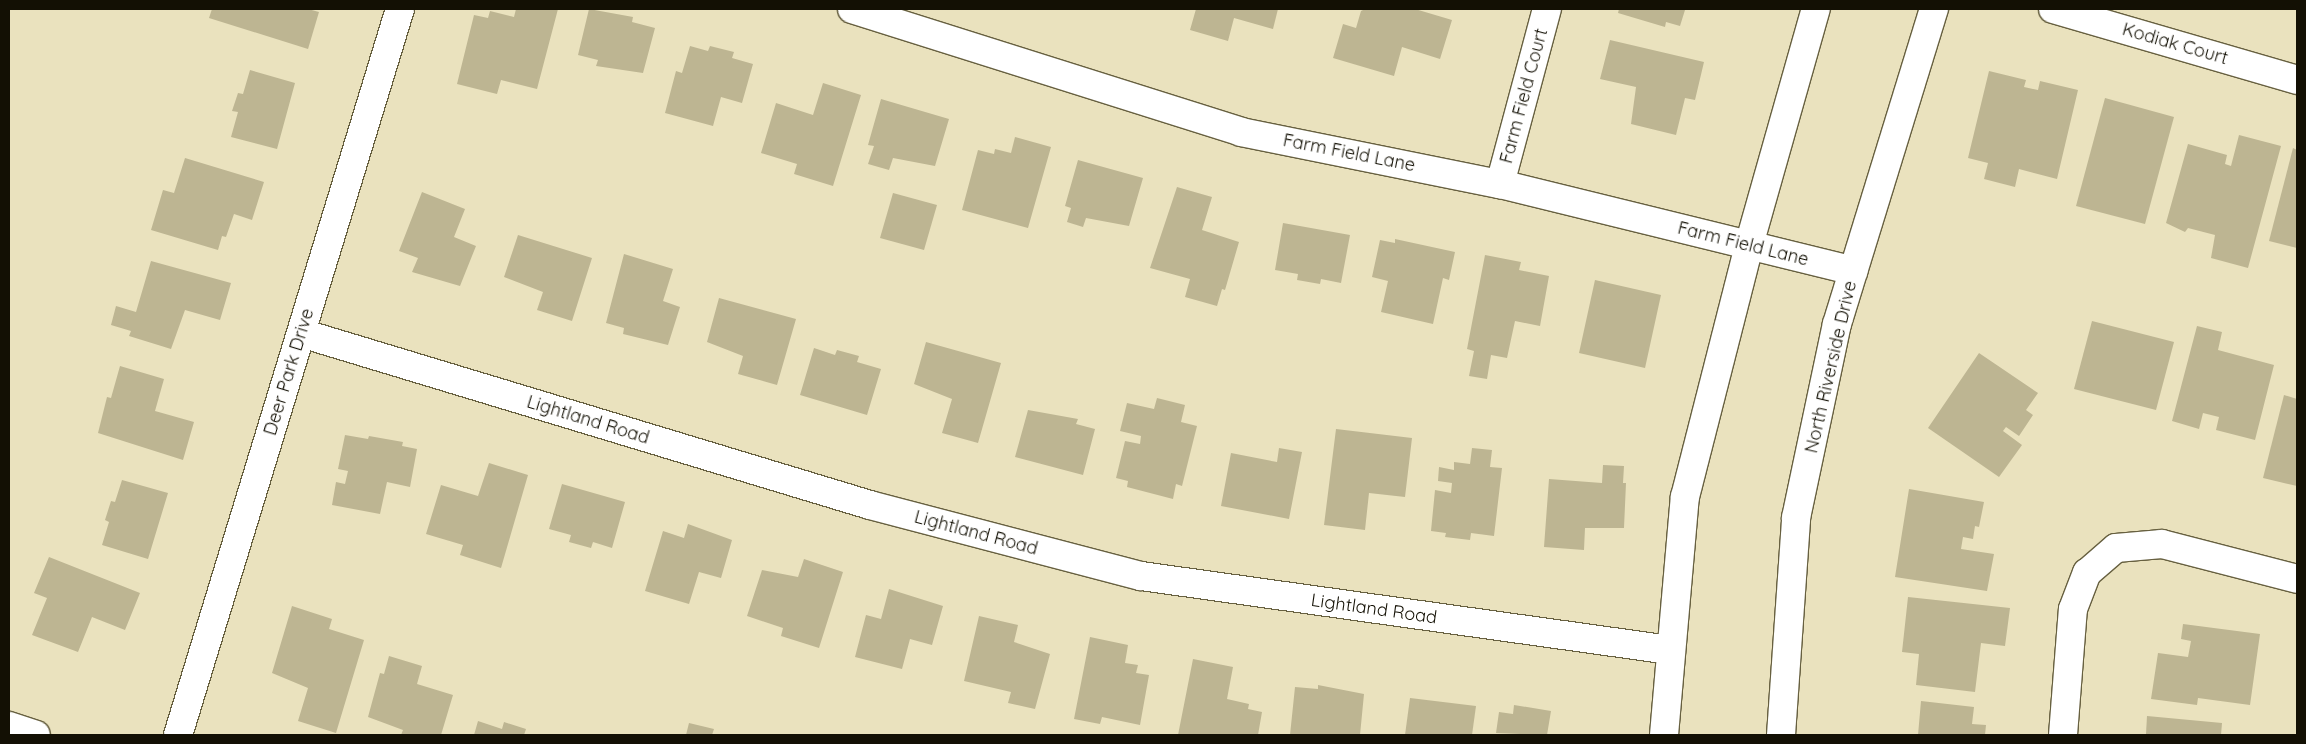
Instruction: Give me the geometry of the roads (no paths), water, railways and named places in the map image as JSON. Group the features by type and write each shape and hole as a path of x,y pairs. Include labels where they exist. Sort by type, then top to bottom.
{"street":[{"name":"Deer Park Drive","path":"178,735 400,9"},
{"name":"Farm Field Lane","path":"852,9 1241,132 1500,184 1853,271"},
{"name":"Farm Field Court","path":"1500,184 1547,9"},
{"path":"1664,735 1685,497 1749,245 1816,9"},
{"name":"North Riverside Drive","path":"1781,735 1796,518 1837,324 1934,9"},
{"name":"Kodiak Court","path":"2053,9 2297,80"},
{"name":"Lightland Road","path":"301,333 870,505 1141,576 1670,650"},
{"path":"2063,735 2073,609 2087,573 2101,558 2116,548 2162,544 2297,579"},
{"path":"9,726 36,735"}]}
